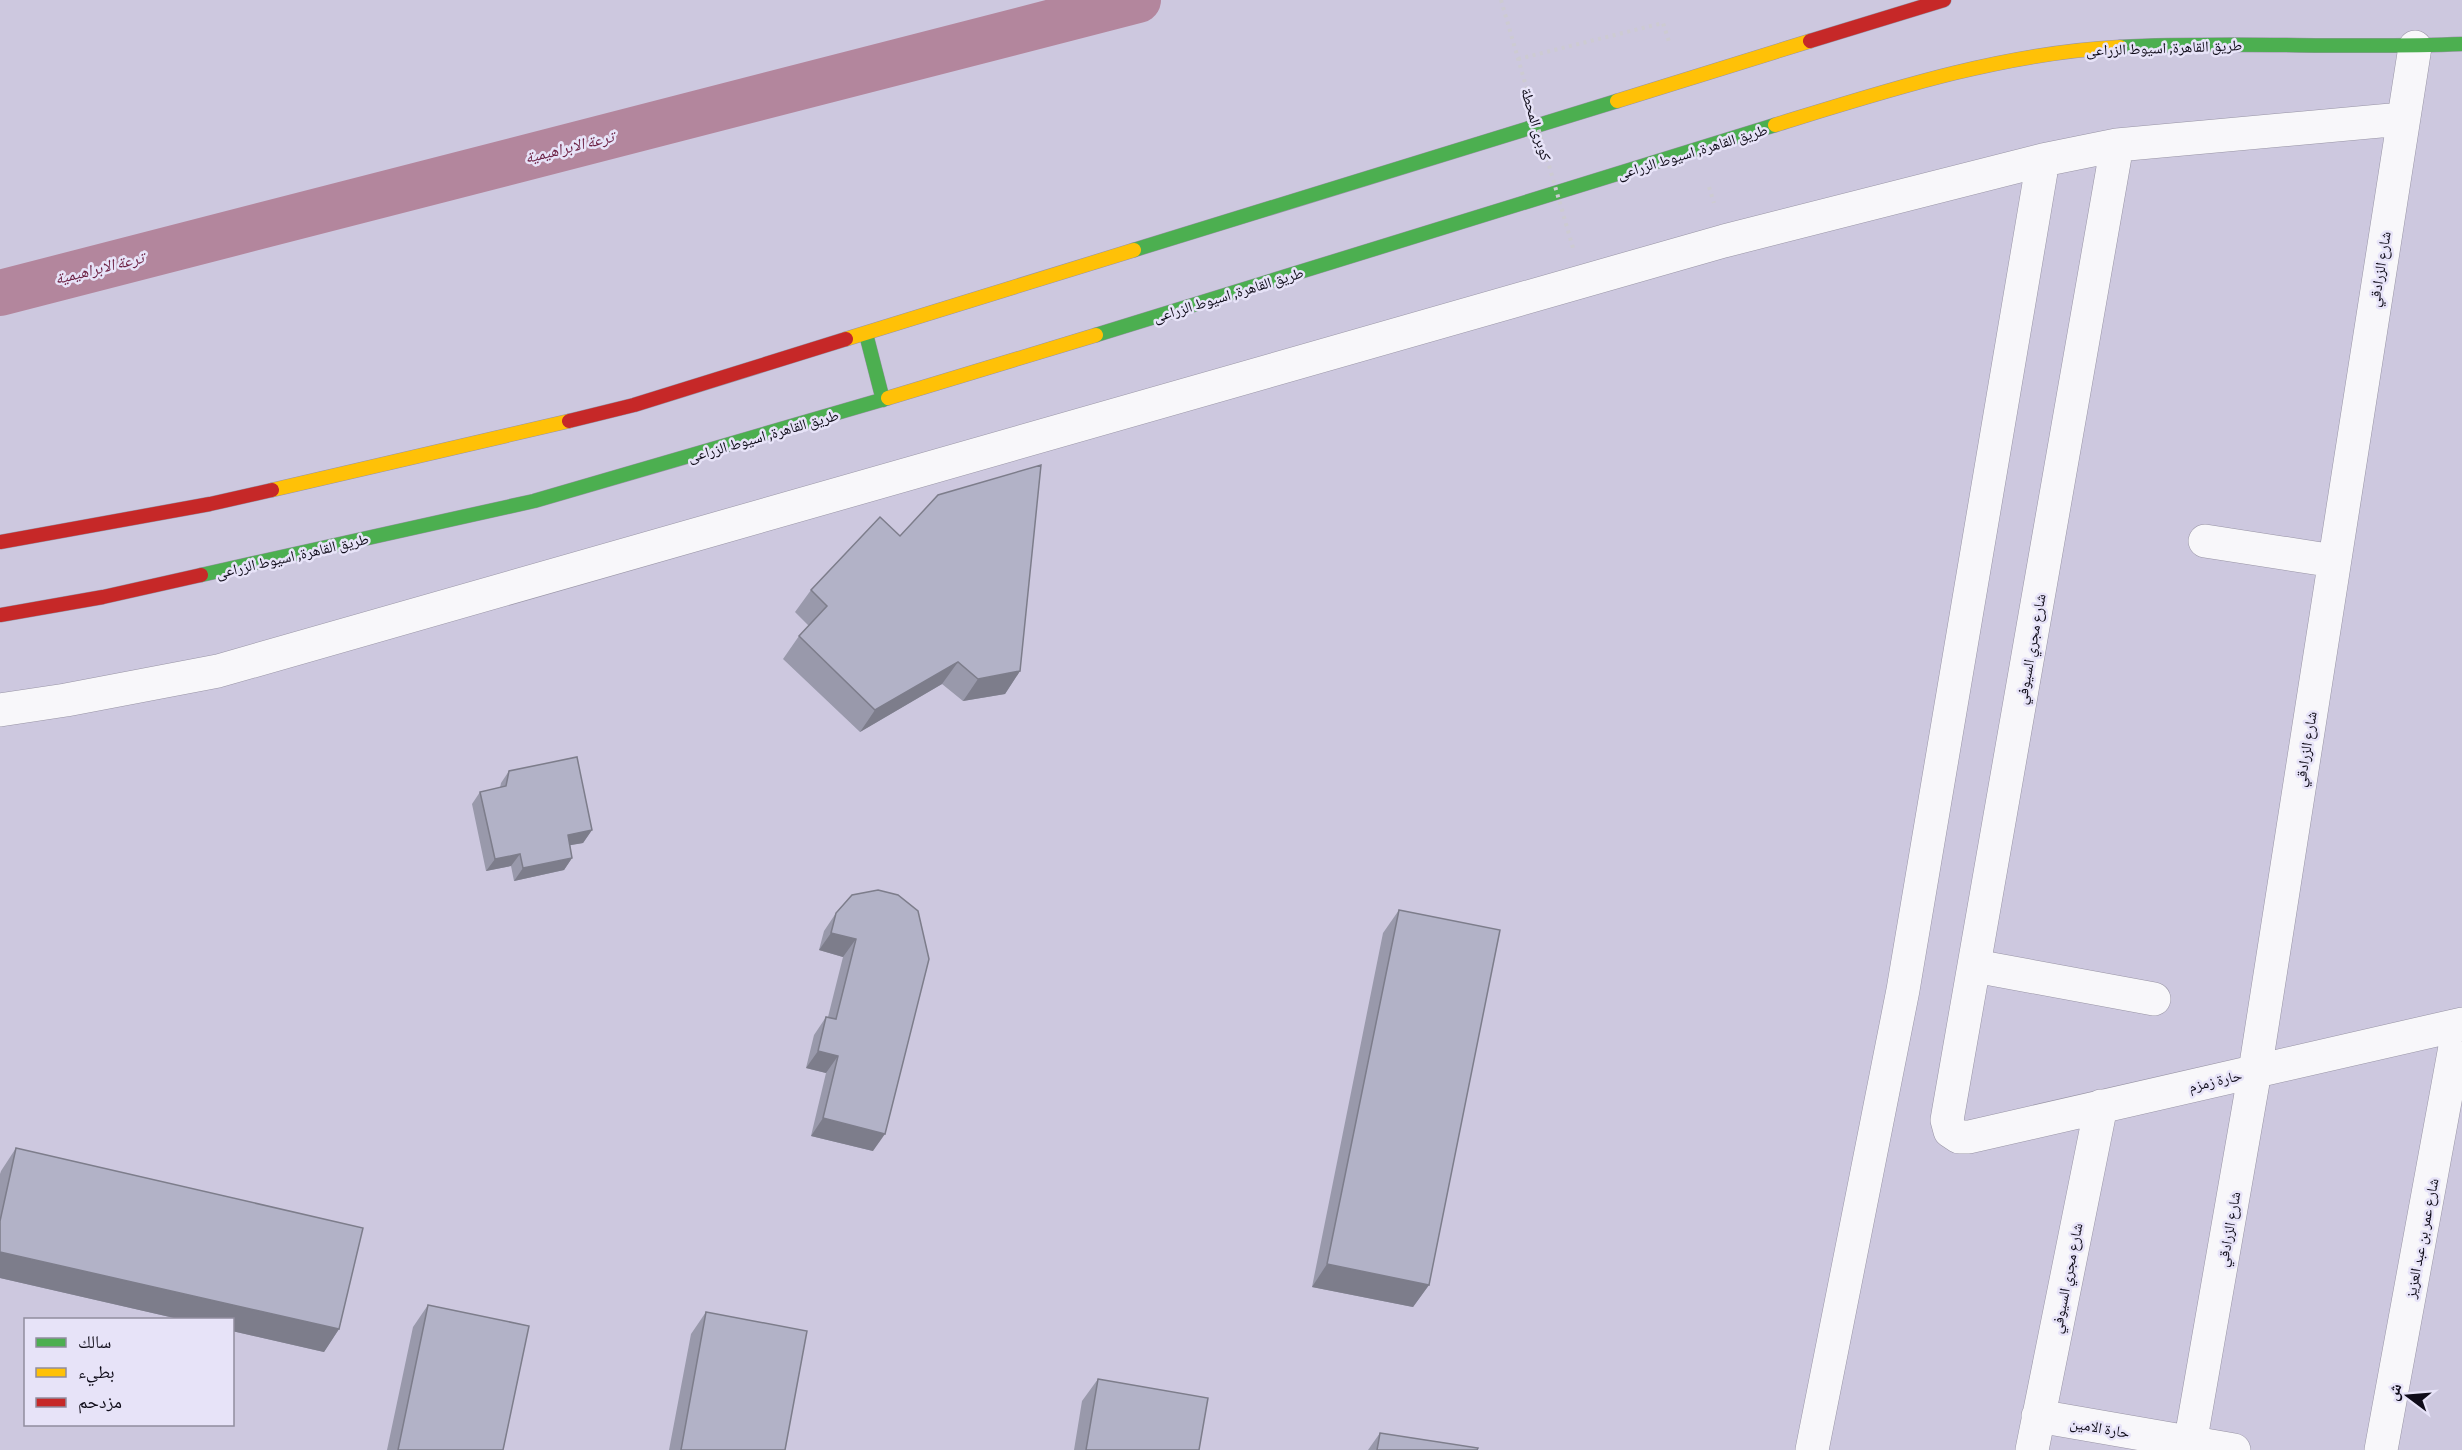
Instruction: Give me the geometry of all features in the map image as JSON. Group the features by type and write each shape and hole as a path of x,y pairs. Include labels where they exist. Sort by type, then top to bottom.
{"highway":[{"path":"0,542 210,504 422,457 634,405 1944,0"},
{"name":"طريق القاهرة, اسيوط الزراعى","path":"0,615 103,597 534,501 883,400 1698,148 1980,65 2096,48 2213,44 2415,47 2462,44"},
{"path":"866,334 883,400"}],"street":[{"name":"شارع الزرادقي","path":"2189,1447 2255,1071 2415,47"},
{"path":"0,710 218,671 1724,241 2043,160 2116,145 2402,119"},
{"name":"شارع مجري السيوفي","path":"1969,1137 1959,1137 1950,1131 1947,1120 2116,145"},
{"path":"1812,1450 1903,990 2043,160"},
{"path":"2205,541 2334,561"},
{"path":"1975,966 2154,999"},
{"name":"حارة زمزم","path":"1969,1137 2460,1024"},
{"name":"شارع عمر بن عبد العزيز","path":"2381,1450 2454,1106 2460,1024"},
{"name":"شارع مجري السيوفي","path":"2032,1450 2101,1106"},
{"name":"حارة الامين","path":"2038,1416 2189,1447 2234,1450"}],"path":[{"name":"كوبرى المحطة","path":"1501,0 1573,248"},
{"path":"1518,59 1663,23"},
{"path":"1698,148 1724,241"}],"building":[{"path":"1041,465 1020,671 978,679 958,662 875,710 799,636 827,606 811,590 880,517 900,536 938,495"},
{"path":"577,757 592,830 568,835 572,858 523,868 520,854 495,859 480,792 506,786 509,771"},
{"path":"878,890 898,895 918,911 929,959 885,1134 823,1118 838,1056 818,1051 826,1017 836,1019 856,939 831,933 836,913 852,895"},
{"path":"1399,910 1500,930 1429,1285 1327,1264"},
{"path":"16,1148 363,1228 339,1329 0,1252 0,1221"},
{"path":"428,1305 529,1326 503,1450 398,1450"},
{"path":"706,1312 807,1331 785,1450 681,1450"},
{"path":"1098,1379 1208,1398 1199,1450 1086,1450"},
{"path":"1380,1433 1478,1448 1477,1450 1377,1450"}],"waterway":[{"name":"ترعة الابراهيمية","path":"0,293 1138,0"}],"traffic: fast":[{"path":"2120,47 2462,44"},
{"path":"1134,250 1617,101"},
{"path":"1096,335 1775,125"},
{"path":"866,334 883,400"},
{"path":"201,575 534,501 888,398"}],"traffic: slow":[{"path":"1617,101 1810,41"},
{"path":"1775,125 1860,99 1989,65 2032,57 2120,47"},
{"path":"846,339 1134,250"},
{"path":"888,398 1096,335"},
{"path":"272,490 569,421"}],"traffic: jam":[{"path":"1810,41 1944,0"},
{"path":"569,421 634,405 846,339"},
{"path":"0,542 210,504 272,490"},
{"path":"0,615 103,597 201,575"}]}
